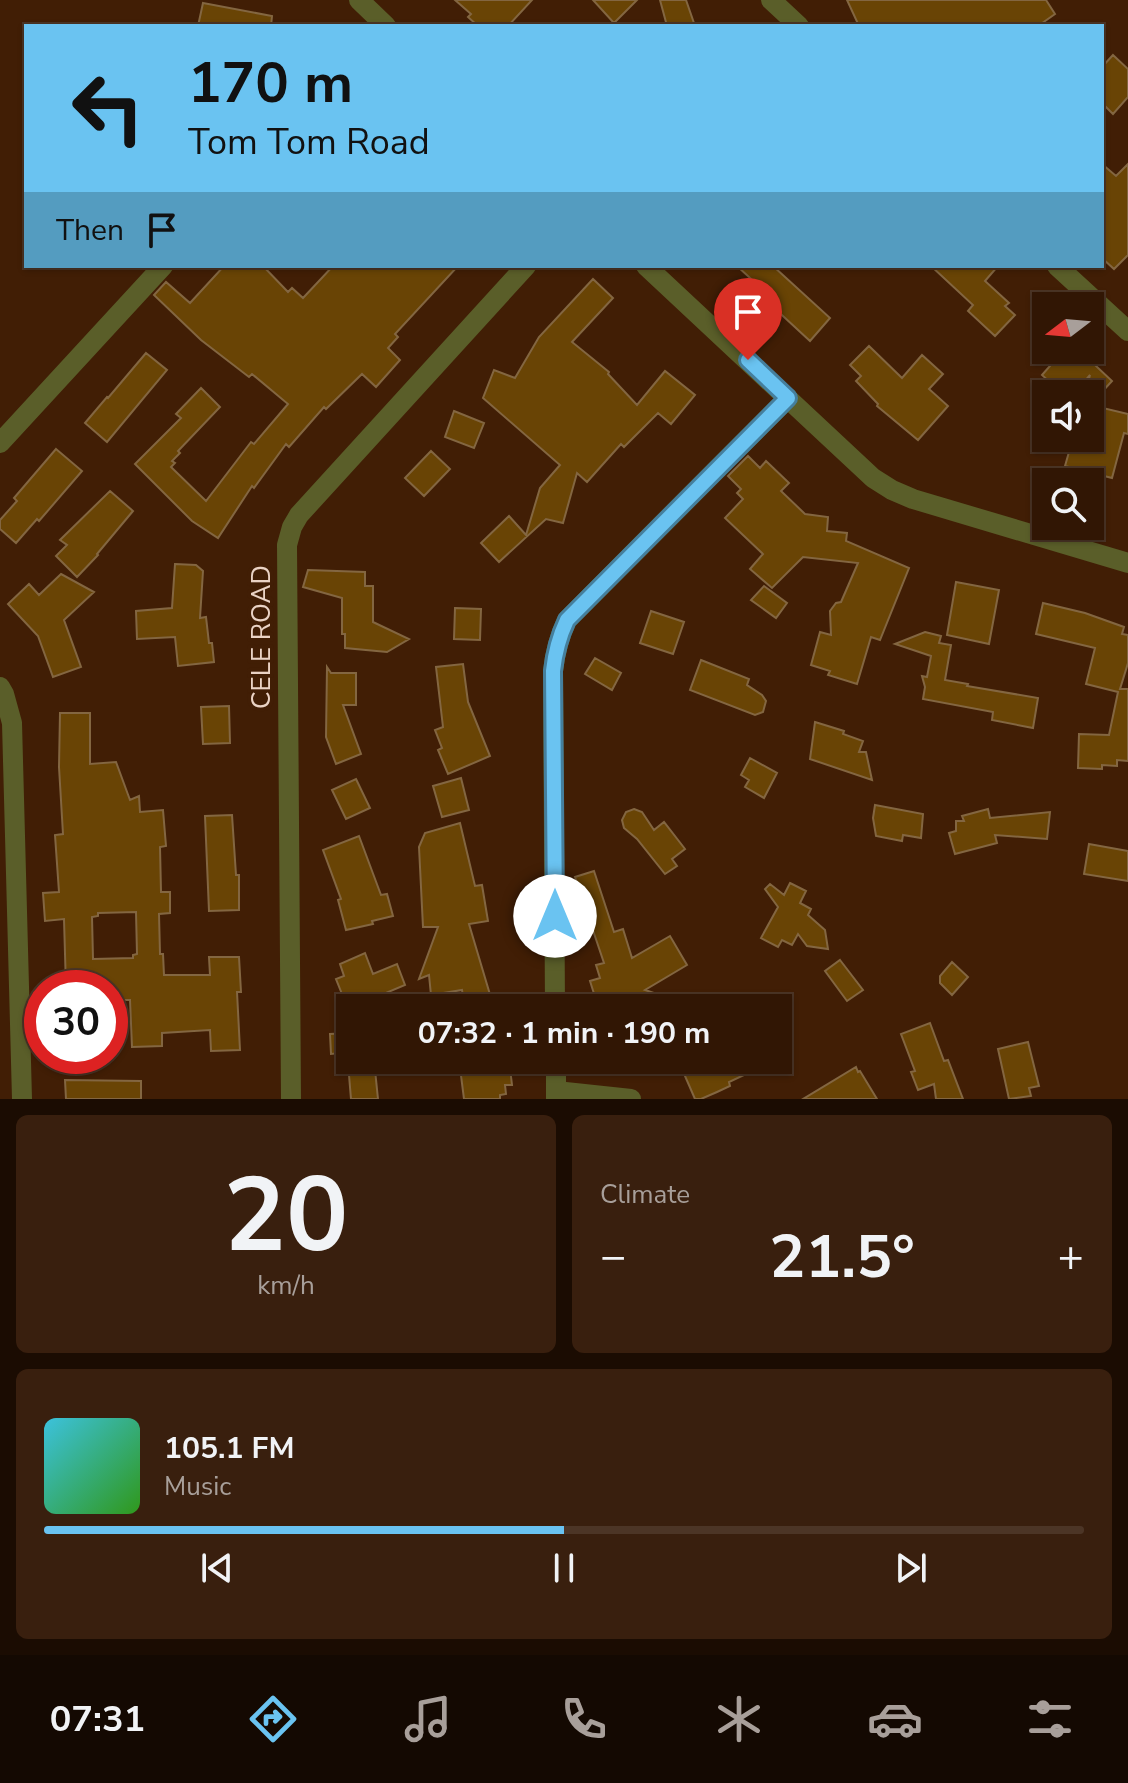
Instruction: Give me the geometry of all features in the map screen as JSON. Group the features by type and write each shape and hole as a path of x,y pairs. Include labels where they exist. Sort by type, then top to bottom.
{"street":[{"path":"359,0 383,24"},
{"path":"771,0 797,24"},
{"path":"0,443 161,268"},
{"name":"CELE ROAD","path":"291,1099 287,545 292,527 299,515 524,268"},
{"path":"648,268 873,478 892,490 1128,563"},
{"path":"1059,268 1128,331"},
{"path":"555,994 553,671 559,635 567,620 788,398"},
{"path":"0,687 12,723 22,1099"},
{"path":"556,1074 556,1095 631,1099"}],"building":[{"path":"455,0 532,0 510,24 476,24 468,17 471,14"},
{"path":"593,0 637,0 614,23"},
{"path":"660,0 686,0 694,24 666,24"},
{"path":"847,0 1046,0 1055,14 1041,24 858,24"},
{"path":"203,3 272,16 271,24 198,24"},
{"path":"1113,55 1128,69 1128,97 1113,114 1104,105 1104,65"},
{"path":"1128,164 1128,255 1114,269 1104,260 1104,166 1116,176"},
{"path":"222,268 265,268 288,292 292,288 303,298 331,268 456,268 395,334 398,337 388,348 400,360 376,387 362,374 326,409 324,407 289,447 286,444 254,488 252,486 218,538 192,521 135,464 181,418 176,414 201,388 220,407 178,451 180,453 172,461 175,463 171,467 206,501 251,442 254,444 288,404 252,374 249,377 201,340 154,295 166,282 190,303"},
{"path":"739,268 775,268 830,318 810,341 757,292 761,288"},
{"path":"933,268 996,268 985,281 1009,303 1005,306 1015,315 995,336 968,311 973,305"},
{"path":"593,279 613,298 572,342 609,372 637,405 665,371 695,395 671,424 658,413 624,447 621,444 587,482 577,473 563,523 546,519 499,562 481,543 509,516 526,535 540,488 560,465 483,398 494,370 515,378 539,337"},
{"path":"869,346 902,378 922,355 943,374 929,389 948,406 918,440 877,406 856,381 861,376 850,365"},
{"path":"146,353 167,370 107,442 85,423"},
{"path":"1052,364 1094,364 1112,381 1104,390 1104,380 1089,380 1090,375 1086,380 1048,380 1042,375"},
{"path":"1104,408 1128,414 1128,434 1124,433 1112,478 1104,476 1104,468 1065,466 1069,452 1104,452"},
{"path":"454,411 484,423 474,448 445,437"},
{"path":"56,449 82,471 16,543 0,529 0,520 17,501 14,498"},
{"path":"431,451 450,469 424,496 405,478"},
{"path":"748,456 760,468 766,461 789,483 781,491 805,514 828,517 827,531 847,533 846,541 909,568 880,640 871,637 857,684 828,675 830,671 811,665 820,632 831,635 830,611 841,602 858,563 803,557 772,588 750,569 763,554 725,518 743,499 737,493 741,489 728,476"},
{"path":"110,491 133,511 77,577 56,556 67,545 60,540"},
{"path":"175,564 196,565 203,571 200,618 206,617 214,662 178,666 175,637 137,639 136,611 172,608"},
{"path":"308,570 365,572 365,586 373,586 373,622 409,639 387,652 345,648 342,598 303,587"},
{"path":"61,574 94,592 64,620 81,667 53,677 38,636 8,604 29,584 39,595"},
{"path":"956,582 999,590 989,644 947,635"},
{"path":"764,586 787,603 776,618 751,600"},
{"path":"1043,603 1124,627 1122,634 1128,635 1128,663 1120,689 1128,689 1128,761 1117,760 1117,766 1102,765 1102,769 1078,768 1079,734 1109,735 1118,692 1086,684 1095,648 1036,634"},
{"path":"455,608 481,609 480,640 454,639"},
{"path":"651,611 684,622 673,654 640,643"},
{"path":"925,632 941,636 939,643 951,645 945,680 1038,698 1033,728 992,720 993,712 923,699 925,687 922,676 927,677 931,656 895,644"},
{"path":"595,658 621,673 612,690 585,674"},
{"path":"701,660 749,679 747,685 766,701 763,712 755,715 690,690"},
{"path":"463,664 468,702 490,756 448,774 438,750 442,748 435,730 443,727 436,667"},
{"path":"327,667 331,673 356,673 356,705 343,705 361,754 336,764 326,737"},
{"path":"229,706 230,743 203,744 201,707"},
{"path":"60,713 90,713 90,764 116,762 130,800 139,796 140,812 163,810 166,846 160,847 161,892 170,892 170,913 159,914 164,975 210,975 209,957 239,957 240,1050 211,1051 210,1030 162,1033 162,1046 132,1047 128,970 65,970 64,919 45,921 43,893 59,892 55,835 63,834","holes":["136,912 137,954 133,958 93,959 92,917 98,916 98,913"]},
{"path":"815,722 863,741 859,752 866,752 872,780 810,759"},
{"path":"750,758 777,773 764,798 745,787 749,780 741,775"},
{"path":"461,778 469,810 442,817 433,786"},
{"path":"356,779 370,808 346,819 332,790"},
{"path":"875,805 923,814 921,838 903,835 902,841 876,836 873,818"},
{"path":"634,809 642,812 654,830 664,822 685,849 672,859 677,866 665,874 624,828 622,820 626,812"},
{"path":"988,809 990,818 1050,812 1047,839 995,835 997,843 955,854 949,833 956,831 956,821 964,821 962,816"},
{"path":"232,815 236,875 239,875 239,910 209,911 205,816"},
{"path":"460,823 475,886 482,885 488,921 469,924 490,994 463,994 462,990 431,994 429,975 419,979 438,927 423,927 419,847 425,833"},
{"path":"359,836 381,895 387,894 393,916 346,930 338,900 341,899 323,850"},
{"path":"1089,844 1128,851 1128,881 1084,874"},
{"path":"594,871 614,932 623,929 632,958 670,936 687,965 645,990 657,994 594,994 590,981 600,978 596,965 604,963 575,877"},
{"path":"790,883 806,891 800,903 811,909 808,915 825,930 828,949 807,946 798,934 792,945 782,940 778,947 761,938 778,907 765,889 770,884 784,895"},
{"path":"365,953 373,974 397,964 405,985 384,994 342,994 336,979 344,976 340,964"},
{"path":"840,960 863,990 847,1001 825,971"},
{"path":"952,962 968,977 952,995 940,983 940,976"},
{"path":"930,1023 963,1099 936,1099 934,1084 918,1090 911,1072 915,1071 901,1034"},
{"path":"330,1034 336,1034 336,1053 331,1054"},
{"path":"1028,1042 1039,1086 1029,1088 1031,1096 1009,1099 998,1049"},
{"path":"856,1067 877,1099 803,1099"},
{"path":"349,1074 375,1074 378,1099 351,1099"},
{"path":"461,1074 511,1074 512,1085 505,1085 506,1094 500,1095 500,1099 464,1099"},
{"path":"684,1074 744,1074 729,1082 730,1086 695,1099"},
{"path":"65,1080 141,1081 141,1099 66,1099"}],"route":[{"path":"555,916 553,671 559,635 567,620 788,398 748,360"}]}
